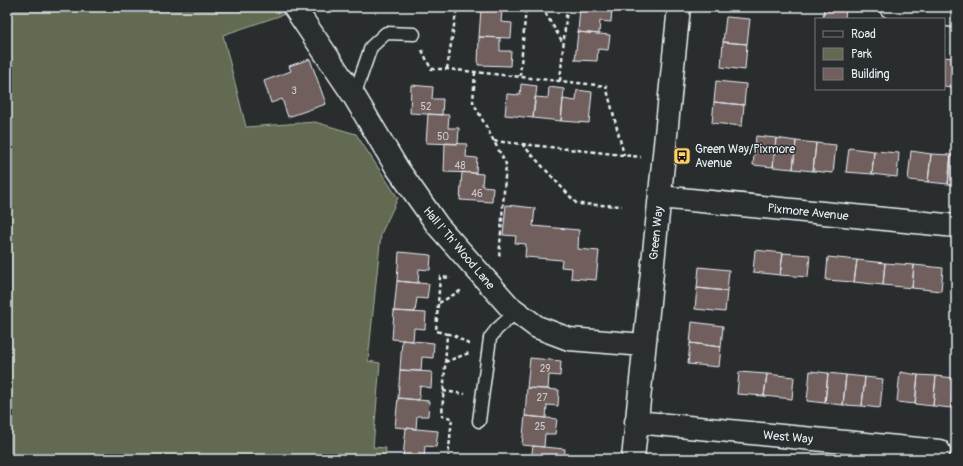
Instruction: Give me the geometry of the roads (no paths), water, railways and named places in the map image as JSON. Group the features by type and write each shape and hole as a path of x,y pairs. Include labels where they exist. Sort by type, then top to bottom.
{"street":[{"name":"Hall I' Th' Wood Lane","path":"294,7 354,96 397,168 438,226 488,285 509,306 537,327 569,339 644,345"},
{"name":"Green Way","path":"633,459 679,7"},
{"path":"891,7 956,16"},
{"name":"Pixmore Avenue","path":"660,198 956,226"},
{"name":"West Way","path":"636,422 939,451"}],"lane":[{"path":"354,96 371,47 386,33 414,34"},
{"path":"479,421 490,338 497,328 516,312"}],"place":[{"name":"Green Way/Pixmore Avenue","path":"682,156"}]}
